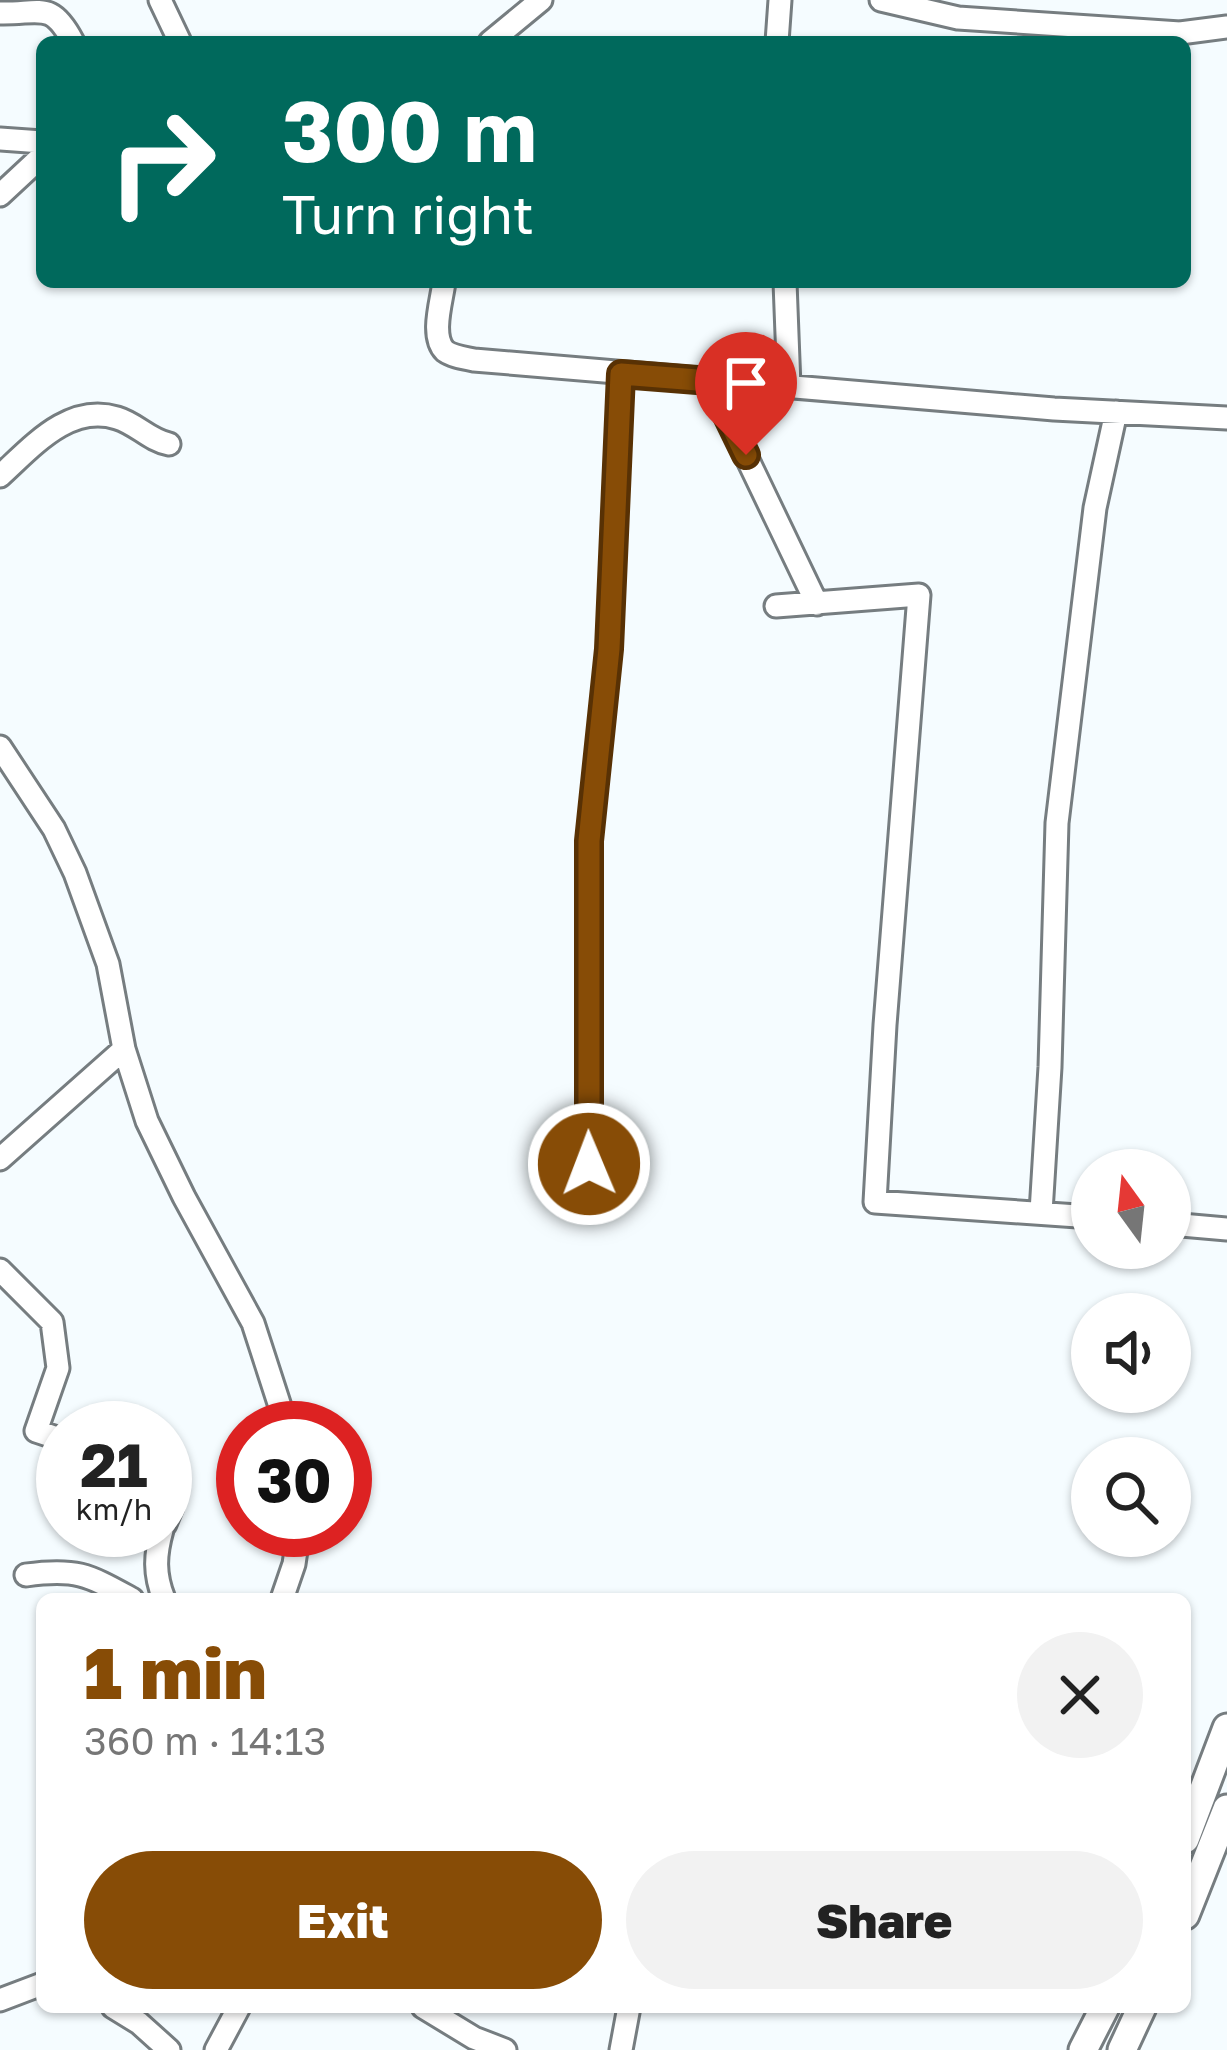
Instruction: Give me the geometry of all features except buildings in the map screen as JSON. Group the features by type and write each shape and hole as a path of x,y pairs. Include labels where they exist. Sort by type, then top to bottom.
{"main road":[{"path":"1191,1823 1227,1727"},
{"path":"1191,1900 1227,1809"},
{"path":"1083,2050 1102,2013"},
{"path":"1121,2050 1139,2013"}],"street":[{"path":"160,0 177,36"},
{"path":"497,36 541,0"},
{"path":"777,36 780,0"},
{"path":"881,0 958,18 1180,33 1227,26"},
{"path":"0,14 45,10 70,36"},
{"path":"0,139 36,142"},
{"path":"0,194 36,161"},
{"path":"443,288 439,340 454,356 474,360 1227,418"},
{"path":"784,288 789,387"},
{"path":"589,1164 589,841 609,649 621,374"},
{"path":"710,381 817,604"},
{"path":"1041,1212 1058,806 1095,508 1116,412"},
{"path":"0,476 53,429 81,417 119,419 154,441 169,444"},
{"path":"776,606 919,595 875,1202 1071,1215"},
{"path":"0,747 53,829 75,873 108,964 124,1049 156,1141 253,1322 278,1401"},
{"path":"0,1159 124,1049"},
{"path":"1191,1226 1227,1229"},
{"path":"0,1270 52,1322 58,1368 46,1401"},
{"path":"155,1557 163,1593"},
{"path":"284,1593 295,1557"},
{"path":"26,1575 74,1571 121,1593"},
{"path":"0,2000 36,1986"},
{"path":"122,2013 170,2050"},
{"path":"216,2050 236,2013"},
{"path":"432,2013 506,2050"},
{"path":"621,2050 628,2013"}],"route":[{"path":"589,1164 589,841 609,649 621,374 710,381 746,455"}]}
